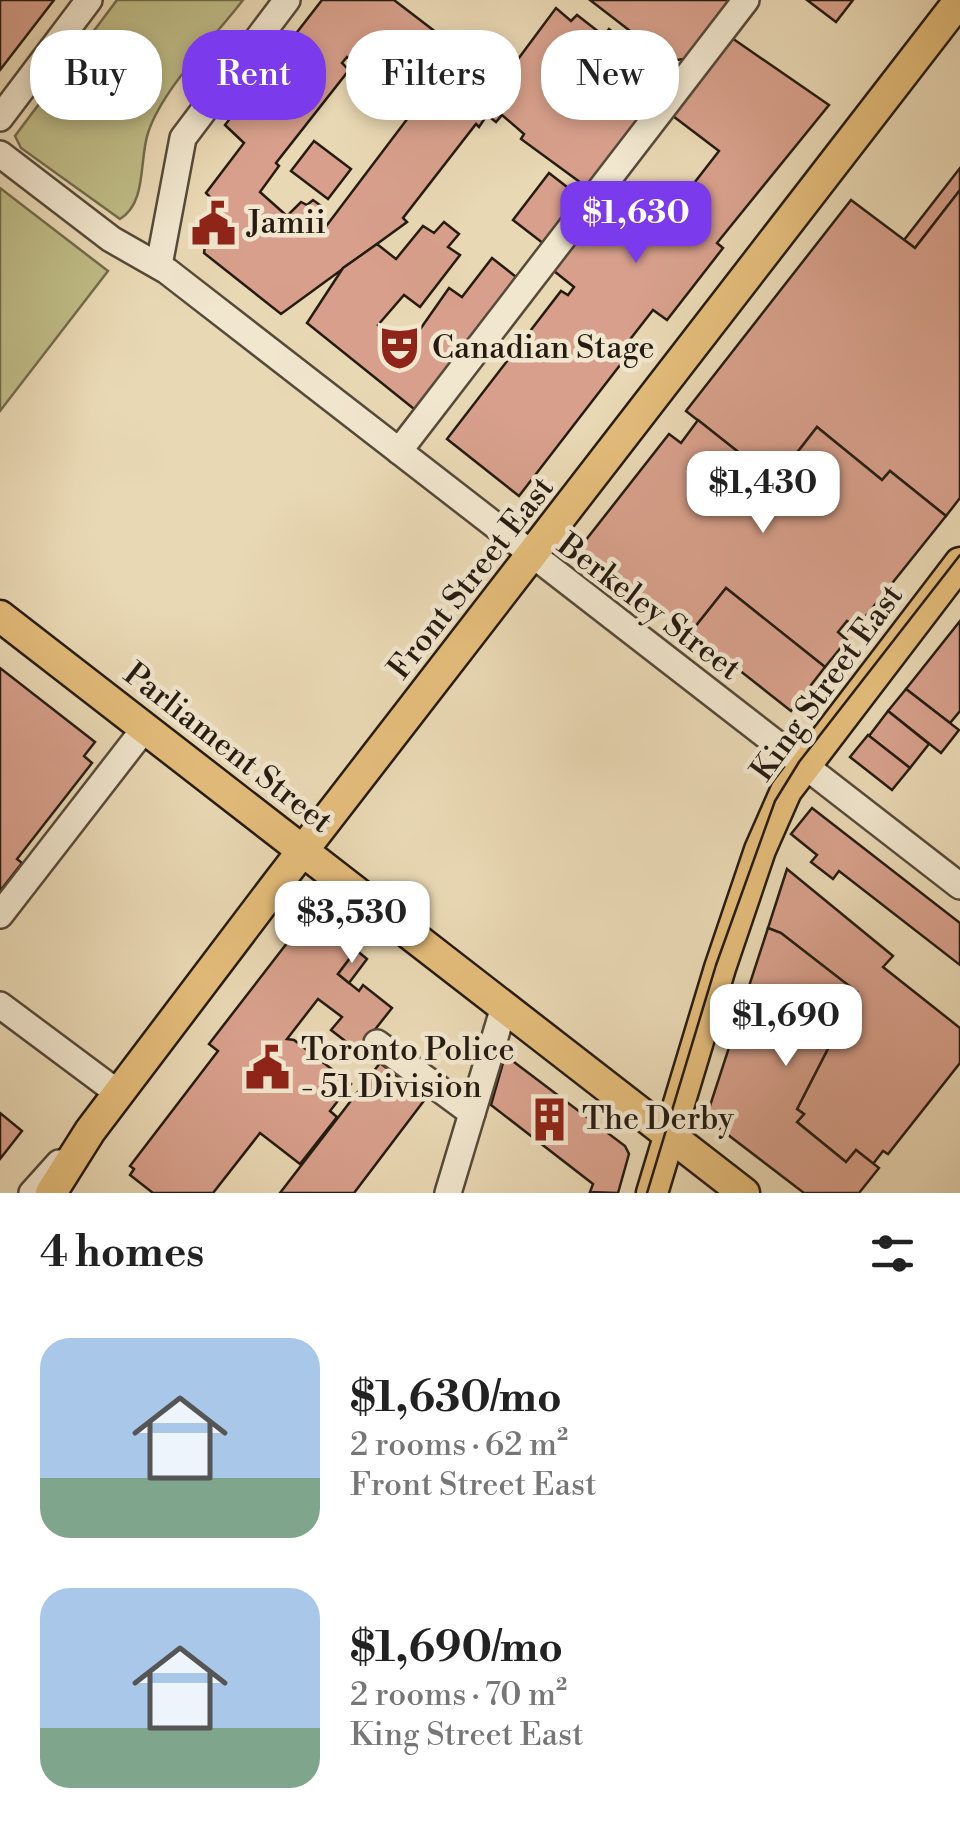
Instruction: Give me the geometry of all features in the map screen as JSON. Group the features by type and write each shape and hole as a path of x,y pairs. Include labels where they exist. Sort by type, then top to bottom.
{"main road":[{"name":"Front Street East","path":"90,1130 960,0"},
{"name":"King Street East","path":"652,1193 760,850 786,791 960,563"},
{"name":"Parliament Street","path":"0,616 744,1193"},
{"path":"52,1193 90,1130"}],"street":[{"path":"0,118 89,0"},
{"path":"160,265 183,138 287,0"},
{"path":"399,451 746,0"},
{"name":"Berkeley Street","path":"0,154 111,239 160,265 960,886"},
{"path":"0,915 145,728"},
{"path":"0,1005 118,1093"},
{"path":"448,1193 504,1006"},
{"path":"377,1043 472,1113"},
{"name":"Front Street East","path":"32,1193 90,1130"}],"shaded area":[{"path":"117,0 243,0 219,30 182,30 182,76 162,104 162,30 94,30"},
{"path":"30,116 30,120 153,120 145,144 138,192 129,212 120,219 21,148 15,136"},
{"path":"0,188 108,271 0,411"}],"building":[{"path":"0,0 54,0 30,30 0,70"},
{"path":"322,0 394,0 433,30 346,30 346,58 342,63 346,74 326,99 326,30 299,30"},
{"path":"590,0 729,0 684,59 679,60 679,30 629,30"},
{"path":"807,0 853,0 836,22"},
{"path":"556,8 571,21 577,15 596,30 541,30 541,120 640,120 588,188 521,139 524,134 508,120 521,120 521,55"},
{"path":"729,36 829,105 717,243 723,248 667,320 653,310 628,342 634,347 519,496 447,439 561,291 568,295 574,287 549,267 612,186 649,214 628,240 642,250 719,151 678,120 679,100"},
{"path":"229,120 310,120 276,163 279,166 260,192 287,216 301,202 307,205 313,200 324,208 314,221 324,229 406,120 484,120 479,127 476,124 403,218 407,222 281,314 204,253 212,199 206,193 244,143 225,125"},
{"path":"314,141 351,169 328,199 291,171"},
{"path":"960,168 960,190 915,248 904,240"},
{"path":"549,173 580,197 544,244 513,220"},
{"path":"960,190 960,498 946,516 890,471 882,480 817,427 775,481 686,411 851,200 915,248"},
{"path":"444,222 459,234 448,247 460,255 420,307 404,295 378,325 407,348 449,288 462,297 492,258 520,280 419,413 307,323 343,268 377,244 396,259 423,226 434,233"},
{"path":"698,420 775,481 817,427 882,480 890,471 946,516 857,627 847,621 838,632 847,640 825,667 726,588 691,632 578,550 669,434 681,443"},
{"path":"726,588 825,667 791,711 691,632"},
{"path":"960,621 960,711 950,723 906,689"},
{"path":"0,668 95,742 84,756 92,763 17,859 22,863 0,891"},
{"path":"906,689 959,730 941,753 888,711"},
{"path":"888,711 929,744 910,768 869,736"},
{"path":"868,735 910,768 892,790 850,757"},
{"path":"812,808 960,923 960,965 839,871 833,879 811,862 817,855 791,834"},
{"path":"787,869 893,956 883,967 960,1028 960,1063 888,1154 883,1151 873,1164 856,1150 846,1162 797,1122 804,1114 797,1109 857,992 781,933 768,928"},
{"name":"Toronto Police - 51 Division","path":"311,912 358,948 338,974 359,991 363,985 392,1008 358,1051 331,1030 342,1017 318,999 287,1039 294,1040 351,1084 330,1111 337,1117 300,1164 260,1133 213,1193 153,1193 130,1175 134,1169 130,1166 218,1051 209,1044"},
{"path":"768,928 781,933 857,992 797,1109 804,1114 797,1122 846,1162 856,1150 879,1168 859,1193 804,1193 706,1118"},
{"path":"356,950 367,959 349,983 338,974"},
{"name":"The Derby","path":"510,1059 625,1146 629,1154 618,1193 590,1192 593,1184 491,1105 503,1063"},
{"path":"380,1063 426,1098 354,1193 280,1193"},
{"path":"0,1113 22,1131 0,1159"}],"tram line":[{"path":"647,1193 716,965 775,801 799,762 960,555"}],"place":[{"name":"Jamii","path":"214,223"},
{"name":"Canadian Stage","path":"399,348"},
{"name":"Toronto Police - 51 Division","path":"268,1068"},
{"name":"The Derby","path":"549,1119"}]}
